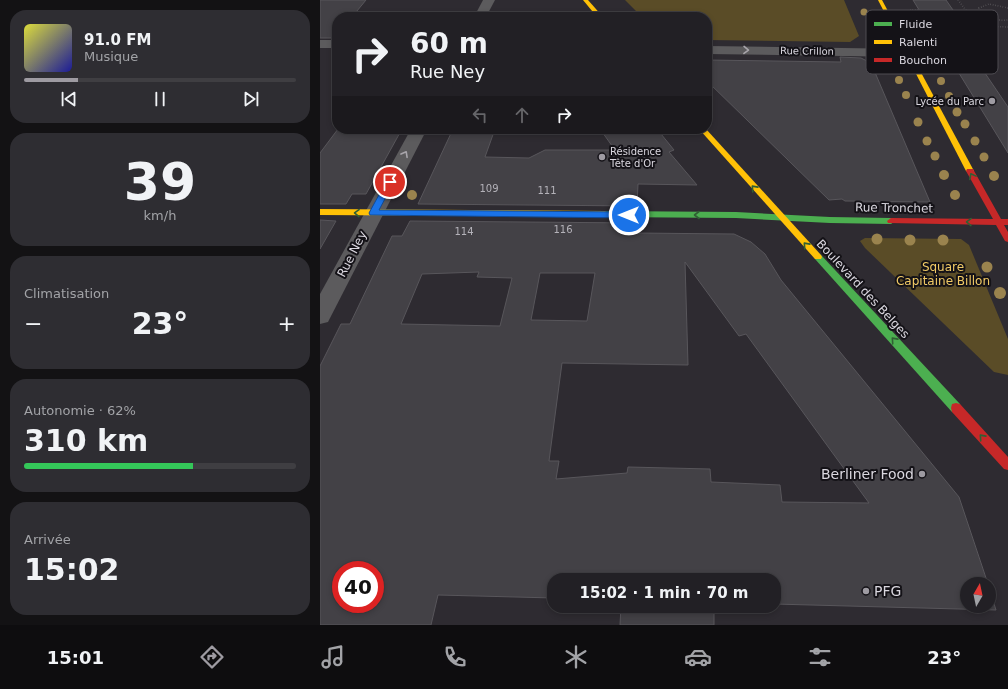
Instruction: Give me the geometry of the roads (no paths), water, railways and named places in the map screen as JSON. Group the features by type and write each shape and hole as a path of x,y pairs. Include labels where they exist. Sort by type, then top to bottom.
{"street":[{"path":"483,12 489,0"},
{"path":"584,0 595,12"},
{"path":"880,0 885,10"},
{"path":"320,44 332,44"},
{"name":"Rue Crillon","path":"712,50 866,52"},
{"path":"918,74 987,204 1008,239"},
{"name":"Rue Ney","path":"320,315 416,134"},
{"name":"Boulevard des Belges","path":"706,134 1008,466"},
{"path":"320,212 373,213"},
{"name":"Rue Tronchet","path":"373,213 736,216 830,220 1008,222"}],"place":[{"name":"Lycée du Parc","path":"992,101"},
{"name":"Résidence Tête d'Or","path":"602,157"},
{"name":"Berliner Food","path":"922,474"},
{"name":"PFG","path":"866,591"}],"park label":[{"name":"Square Capitaine Billon","path":"943,274"}]}
